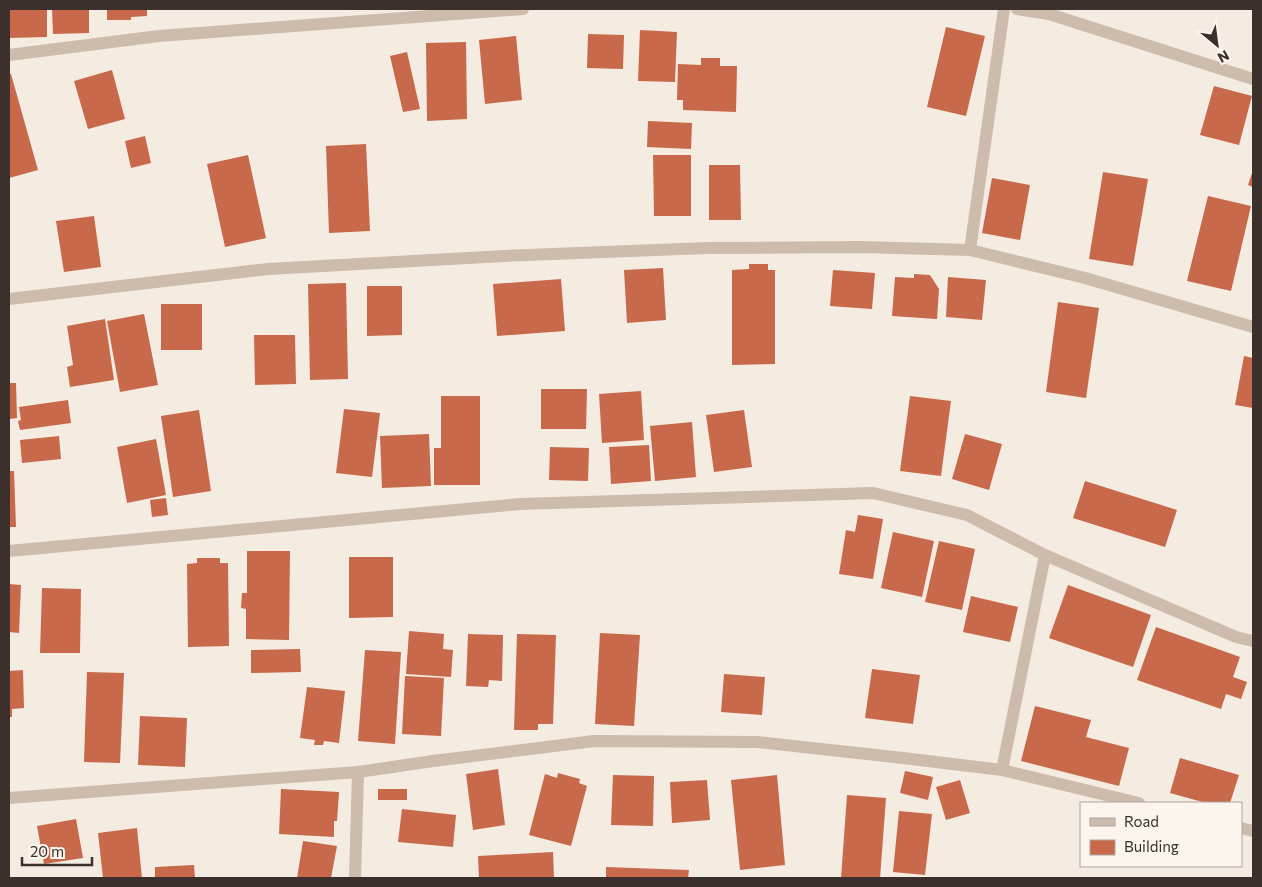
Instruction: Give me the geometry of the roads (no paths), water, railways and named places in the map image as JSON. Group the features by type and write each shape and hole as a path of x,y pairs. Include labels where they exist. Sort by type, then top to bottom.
{"street":[{"path":"9,55 159,36 523,9"},
{"path":"970,250 1004,9"},
{"path":"1018,9 1049,14 1253,79"},
{"path":"9,299 268,268 707,248 860,247 970,250 1085,278 1253,327"},
{"path":"9,551 520,504 873,493 967,515 1045,555 1236,637 1253,641"},
{"path":"1002,770 1045,555"},
{"path":"9,798 358,772 433,760 594,741 757,742 1002,770 1135,802"},
{"path":"355,878 358,772"}]}
